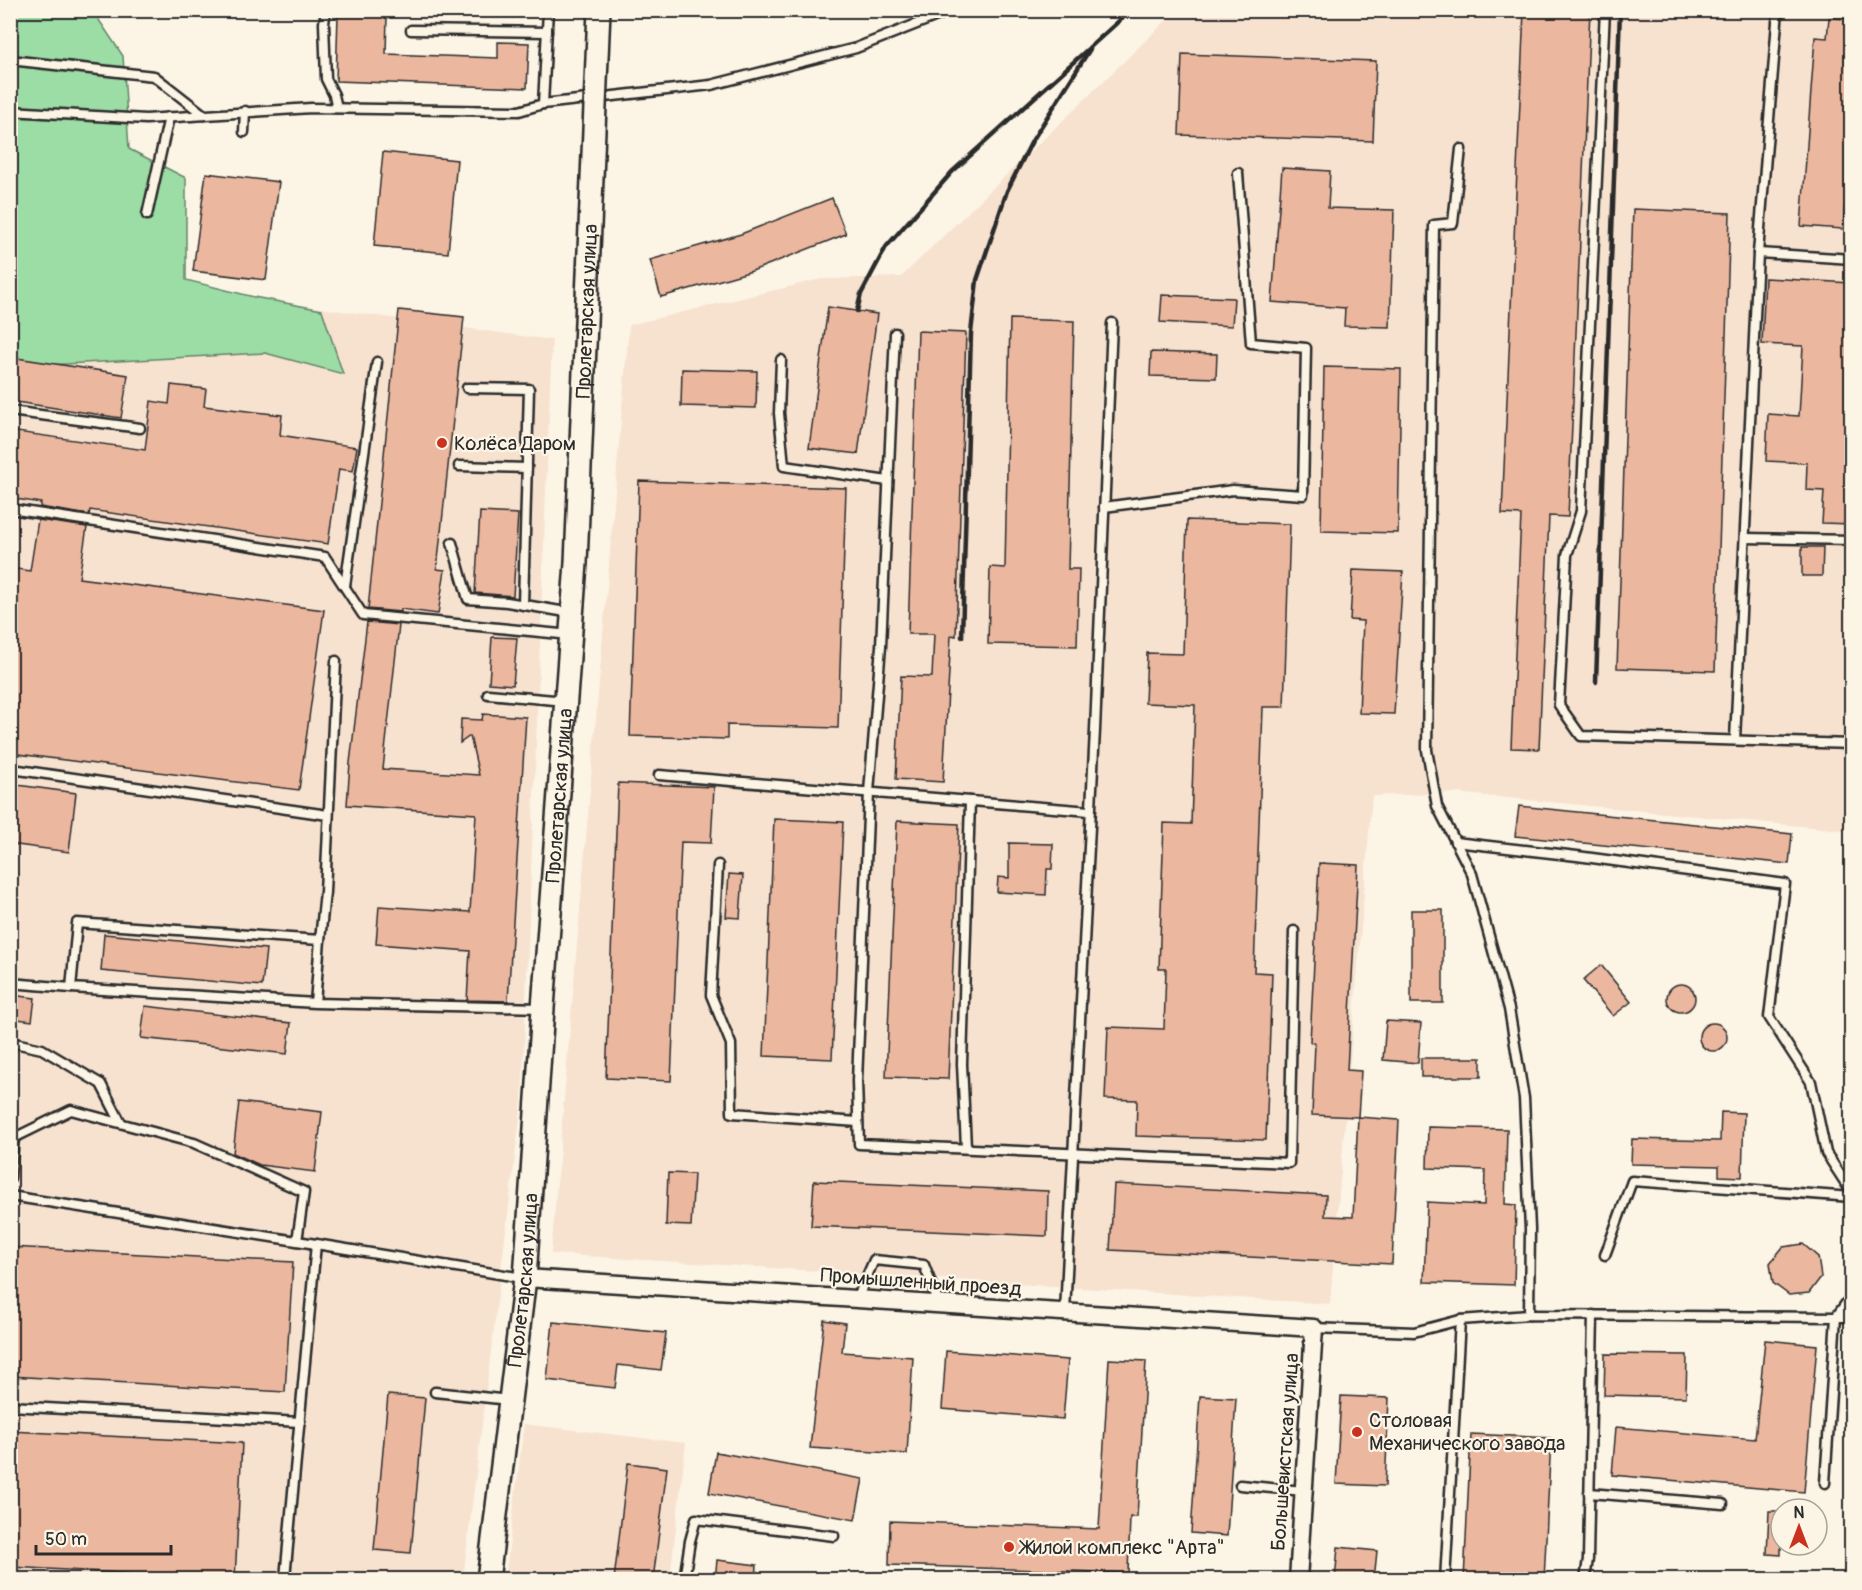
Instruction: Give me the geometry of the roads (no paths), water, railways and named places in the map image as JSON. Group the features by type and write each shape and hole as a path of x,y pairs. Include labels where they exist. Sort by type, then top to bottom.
{"street":[{"name":"Пролетарская улица","path":"488,1580 525,1278 567,702 576,563 599,10"},
{"name":"Промышленный проезд","path":"525,1278 1314,1328"},
{"name":"Большевистская улица","path":"1298,1580 1314,1328"}],"lane":[{"path":"326,10 324,23 326,79 334,95 337,108"},
{"path":"543,104 548,10"},
{"path":"10,111 146,119 245,111 337,108 519,111 543,104 711,85 856,48 952,10"},
{"path":"1605,10 1581,511 1567,555 1559,705 1581,736 1851,744"},
{"path":"1735,740 1752,354 1778,10"},
{"path":"411,30 547,32"},
{"path":"10,60 154,76 204,115"},
{"path":"244,132 245,111"},
{"path":"147,215 169,117"},
{"path":"1461,149 1453,223 1434,225 1427,750 1437,806 1472,874 1509,1009 1524,1098 1530,1229 1529,1315"},
{"path":"1104,507 1233,490 1303,495 1305,348 1251,343 1239,173"},
{"path":"1758,253 1851,259"},
{"path":"1065,1312 1112,323"},
{"path":"895,333 881,646 869,792 857,1081 859,1144 1289,1163 1294,931"},
{"path":"782,360 779,413 784,466 888,481"},
{"path":"345,586 377,362"},
{"path":"467,388 529,389 523,605"},
{"path":"10,411 140,428"},
{"path":"459,466 527,468"},
{"path":"10,509 325,557 363,615 571,635"},
{"path":"1745,538 1851,540"},
{"path":"452,543 468,599 573,613"},
{"path":"315,1003 336,661"},
{"path":"488,694 567,702"},
{"path":"12,769 328,815"},
{"path":"659,775 1090,811"},
{"path":"966,1147 962,1064 970,801"},
{"path":"1455,842 1785,884 1769,1017 1810,1082 1826,1153 1851,1195"},
{"path":"718,866 711,995 731,1044 732,1113 858,1122"},
{"path":"71,988 77,923 320,940"},
{"path":"10,983 315,1003 543,1008"},
{"path":"10,1042 42,1049 101,1084 121,1123"},
{"path":"10,1178 12,1136 71,1110 194,1143 304,1192 297,1241"},
{"path":"1605,1255 1632,1181 1851,1195"},
{"path":"10,1196 525,1278"},
{"path":"285,1578 316,1244"},
{"path":"857,1299 874,1260 924,1265 939,1304"},
{"path":"1825,1483 1836,1317 1851,1295"},
{"path":"1314,1328 1414,1332 1460,1320 1529,1315 1851,1317"},
{"path":"1585,1580 1588,1559 1593,1315"},
{"path":"1445,1580 1460,1320"},
{"path":"435,1392 510,1400"},
{"path":"10,1406 300,1422"},
{"path":"1240,1485 1304,1491"},
{"path":"1589,1493 1723,1504"},
{"path":"684,1580 696,1519 834,1536"}],"railway":[{"path":"857,311 861,294 886,247 952,172 1131,10"},
{"path":"1596,682 1620,10"},
{"path":"962,637 971,333 977,280 1007,191 1032,141 1090,49"}],"place":[{"name":"Колёса Даром","path":"442,443"},
{"name":"Столовая Механического завода","path":"1357,1432"},
{"name":"Жилой комплекс \"Арта\"","path":"1009,1547"}]}
